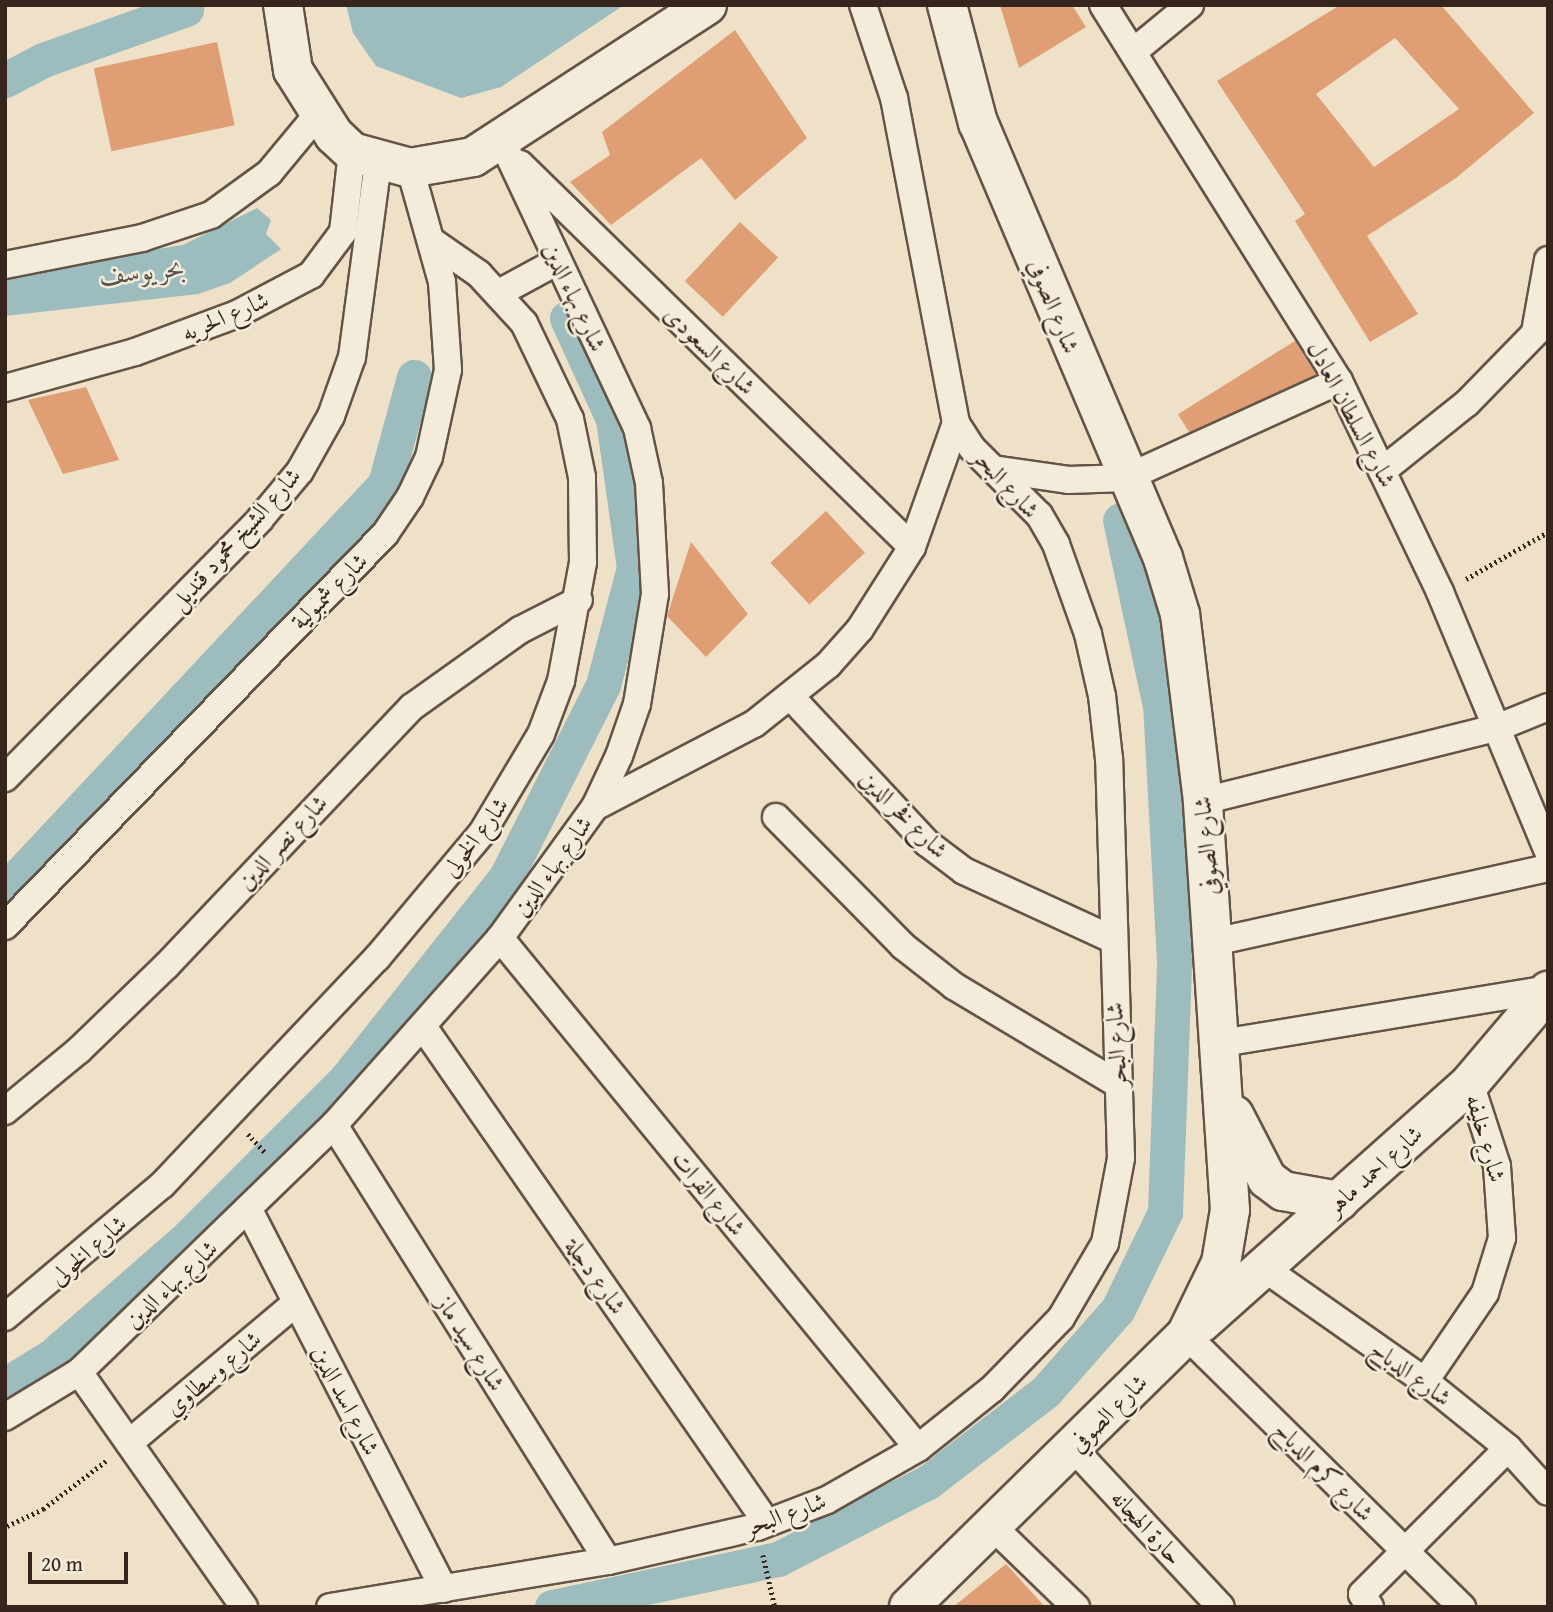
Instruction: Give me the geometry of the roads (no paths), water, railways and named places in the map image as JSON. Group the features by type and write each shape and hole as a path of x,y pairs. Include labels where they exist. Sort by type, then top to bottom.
{"street":[{"path":"283,5 293,70 318,114 380,161 453,163 505,147 708,5"},
{"name":"شارع البحر","path":"330,1607 764,1534 919,1448 992,1389 1061,1318 1086,1282 1116,1201 1118,1084 1109,759 1088,634 1056,544 1018,490 993,469 956,423 894,97 863,5"},
{"name":"شارع الصوفي","path":"909,1607 1186,1335 1212,1288 1227,1237 1222,1043 1203,801 1180,614 1163,558 1126,478 978,123 947,5"},
{"name":"شارع السلطان العادل","path":"1103,5 1339,381 1440,592 1499,727 1548,851"},
{"path":"1133,52 1190,5"},
{"path":"5,265 142,238 211,215 269,173 318,114"},
{"name":"شارع بهاء الدين","path":"5,1417 79,1372 249,1210 334,1125 424,1028 499,938 595,807 637,704 655,594 655,538 637,428 505,147"},
{"name":"شارع السعودى","path":"505,147 912,547"},
{"name":"شارع شمبولية","path":"5,926 385,534 410,497 429,457 448,370 448,326 433,242 380,161"},
{"name":"شارع الحريه","path":"5,388 135,352 237,314 311,275 343,232 380,161"},
{"name":"شارع الشيخ محمود قنديل","path":"7,772 260,519 300,471 331,416 352,357 380,161"},
{"name":"شارع الخولى","path":"5,1317 104,1238 201,1146 377,958 482,833 541,734 561,681 579,600 585,523 570,419 548,364 499,293 433,242"},
{"path":"1382,471 1467,403 1541,326 1548,260"},
{"path":"499,293 558,261"},
{"path":"993,469 1068,480 1126,478 1339,381"},
{"path":"595,807 754,724 791,697 860,629 912,547 956,423"},
{"name":"شارع نصر الدين","path":"5,1111 79,1050 166,966 412,708 520,630 579,600"},
{"name":"شارع فخر الدين","path":"791,697 928,843 964,871 1112,939"},
{"path":"1203,801 1499,727 1548,707"},
{"path":"776,817 894,937 954,986 1118,1084"},
{"path":"1214,942 1548,867"},
{"name":"شارع الفرات","path":"499,938 919,1448"},
{"path":"1222,1043 1548,990"},
{"name":"شارع احمد ماهر","path":"1186,1335 1470,1083 1548,990"},
{"name":"شارع دجلة","path":"424,1028 764,1534"},
{"name":"شارع خليفه","path":"1425,1381 1485,1293 1502,1238 1497,1166 1470,1083"},
{"path":"1225,1095 1267,1179 1283,1191 1339,1201"},
{"name":"شارع سيد ماز","path":"334,1125 608,1561"},
{"name":"شارع اسد الدين","path":"249,1210 444,1589"},
{"name":"شارع الدباح","path":"1264,1268 1425,1381 1508,1448 1548,1492"},
{"name":"شارع وسطاوي","path":"129,1443 296,1303"},
{"name":"شارع كرم الدباح","path":"1186,1335 1462,1607"},
{"path":"79,1372 244,1607"},
{"name":"حارة الهجانه","path":"1073,1448 1221,1607"},
{"path":"1367,1600 1405,1551 1508,1448"},
{"path":"992,1526 1076,1607"}],"water":[{"path":"346,5 624,5 501,87 461,98 376,66 353,33"},
{"name":"بحر يوسف","path":"257,208 271,220 266,234 281,249 230,283 198,294 5,316 5,273 183,245"}],"waterway":[{"path":"5,80 43,60 186,9"},
{"path":"5,1385 52,1356 184,1241 346,1079 506,877 603,685 634,568 613,419 567,318"},
{"path":"5,890 385,484 414,377"},
{"path":"552,1607 778,1559 928,1482 1046,1391 1118,1309 1165,1212 1174,961 1160,706 1120,520"}]}
